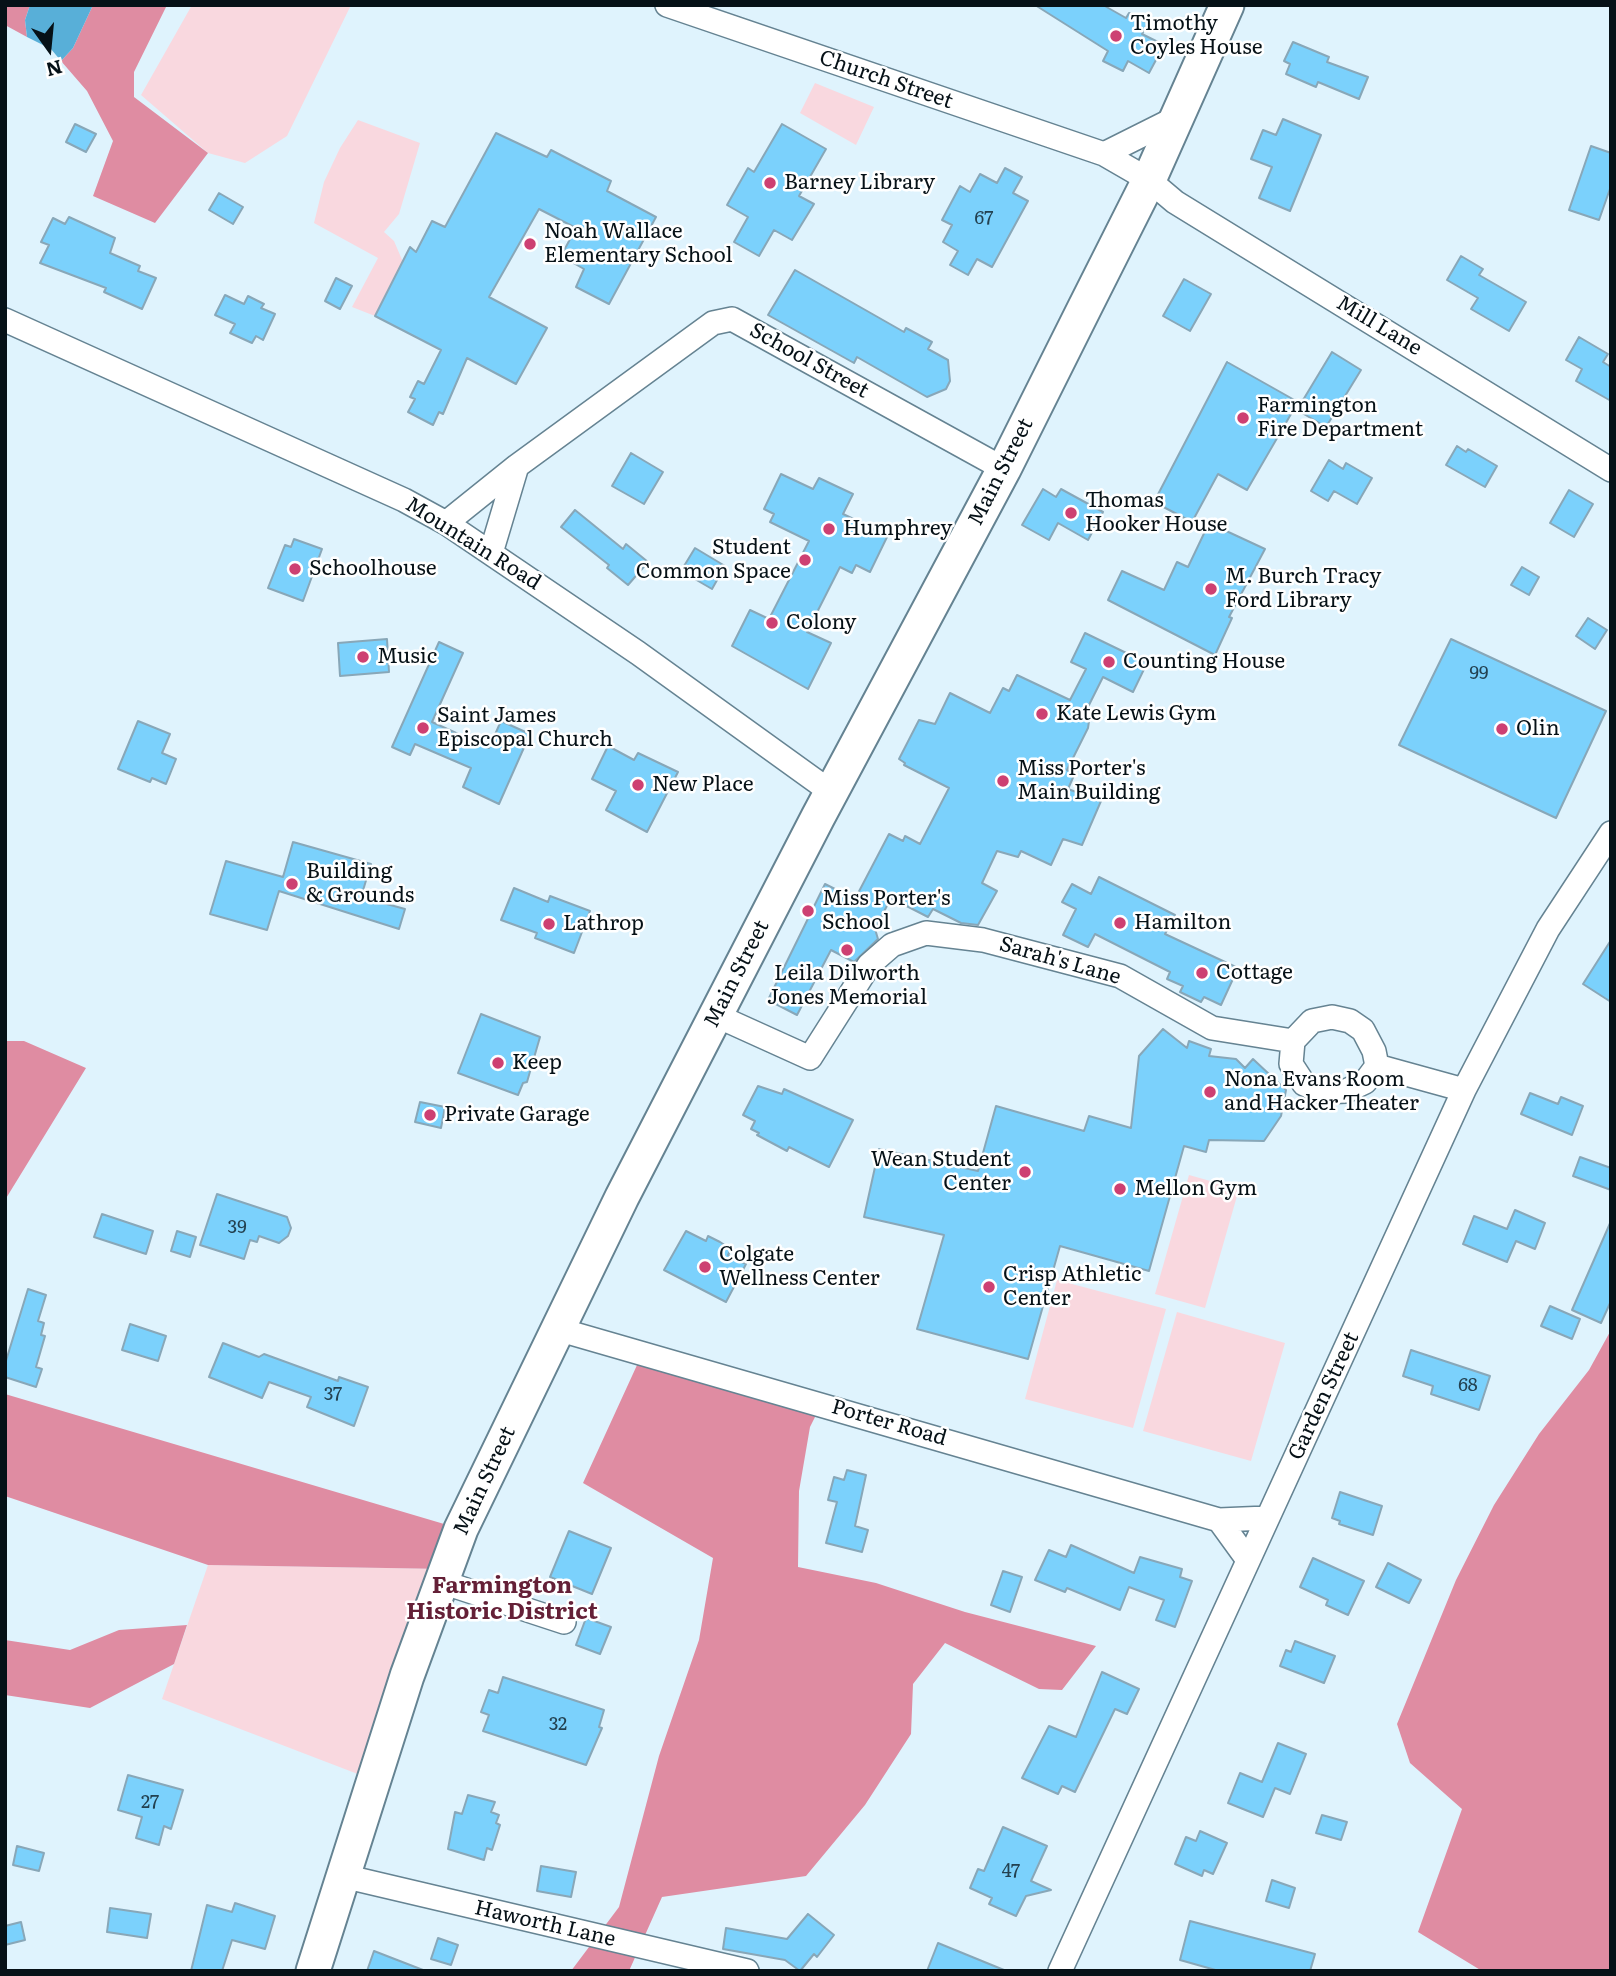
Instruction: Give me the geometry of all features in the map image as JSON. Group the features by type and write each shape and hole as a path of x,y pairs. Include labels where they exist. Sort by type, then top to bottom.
{"highway":[{"name":"Main Street","path":"313,1971 407,1676 461,1529 557,1329 715,1016 1004,469 1149,180 1227,5"}],"street":[{"name":"Church Street","path":"667,5 1104,154 1149,180"},
{"path":"1104,154 1178,117"},
{"name":"Mill Lane","path":"1149,180 1175,202 1611,470"},
{"name":"School Street","path":"446,523 517,466 713,323 732,319 1004,469"},
{"name":"Mountain Road","path":"5,320 404,500 446,523 638,653 831,792"},
{"path":"491,553 517,466"},
{"name":"Garden Street","path":"1060,1971 1464,1090 1548,929 1611,833"},
{"name":"Sarah's Lane","path":"715,1016 810,1058 869,965 892,945 926,933 983,940 1120,976 1212,1028 1293,1041"},
{"path":"1332,1017 1349,1021 1363,1030 1374,1051 1377,1066 1365,1082 1346,1091 1323,1091 1304,1084 1291,1064 1293,1041 1312,1021 1332,1017"},
{"path":"1377,1066 1464,1090"},
{"name":"Porter Road","path":"557,1329 1219,1520 1267,1518"},
{"path":"1219,1520 1248,1560"},
{"path":"442,1582 564,1622"},
{"name":"Haworth Lane","path":"343,1876 747,1971"}],"shaded area":[{"path":"5,5 30,5 25,20 27,37 5,25"},
{"path":"93,5 167,5 134,72 134,97 208,153 155,223 93,196 113,141 87,91 61,61 73,48"},
{"path":"192,5 351,5 287,136 245,163 208,153 141,95"},
{"path":"815,83 874,107 856,145 800,113"},
{"path":"358,120 420,143 399,214 384,232 394,241 403,262 375,316 352,307 378,258 314,223 324,182 340,148"},
{"path":"5,1041 24,1041 86,1068 5,1200"},
{"path":"1189,1175 1239,1189 1205,1308 1155,1294"},
{"path":"1057,1280 1166,1309 1133,1428 1025,1399"},
{"path":"1177,1312 1285,1343 1251,1461 1143,1431"},
{"path":"1611,1330 1611,1971 1482,1971 1418,1932 1462,1809 1410,1763 1397,1724 1456,1580 1494,1505 1539,1434 1589,1370"},
{"path":"643,1352 822,1403 810,1427 799,1491 798,1567 876,1583 965,1612 1096,1646 1062,1690 1039,1689 945,1643 913,1684 911,1734 865,1805 806,1876 662,1897 629,1971 571,1971 619,1907 659,1756 699,1640 713,1558 583,1483"},
{"path":"5,1394 461,1529 446,1569 208,1565 5,1496"},
{"path":"208,1565 446,1569 376,1781 162,1699"},
{"path":"187,1625 174,1664 90,1708 5,1695 5,1640 70,1650 119,1630"}],"water":[{"path":"30,5 93,5 73,48 61,61 51,49 27,37 25,20"}],"building":[{"name":"Timothy Coyles House","path":"1035,5 1103,5 1126,18 1129,13 1148,23 1142,34 1164,45 1149,73 1128,61 1123,71 1103,61 1108,51"},
{"path":"1293,42 1329,57 1327,62 1368,77 1359,99 1318,82 1316,87 1286,74 1290,64 1284,61"},
{"path":"1283,119 1321,135 1290,211 1259,198 1272,167 1251,159 1263,130 1276,135"},
{"path":"75,124 96,134 86,152 66,142"},
{"name":"Barney Library","path":"782,124 826,149 799,196 814,204 792,240 774,230 759,256 734,242 748,217 727,205 748,168 754,172"},
{"path":"496,133 547,157 551,150 611,181 607,191 656,217 609,304 576,287 584,269 561,256 576,228 539,209 489,297 547,328 516,384 467,358 443,414 439,412 433,425 408,412 415,399 410,397 418,381 424,384 441,350 375,316 410,247 416,252 432,221 445,227"},
{"path":"1591,146 1611,153 1611,186 1599,220 1569,210"},
{"path":"1005,168 1022,177 1013,193 1028,201 992,267 977,259 968,275 950,265 958,251 943,242 952,225 942,220 960,186 970,192 980,174 997,183"},
{"path":"219,193 243,207 233,224 209,210"},
{"path":"69,217 115,238 110,253 140,266 138,271 156,278 142,309 104,292 106,288 40,263 49,245 41,242 53,218 65,224"},
{"path":"1461,256 1483,269 1479,275 1526,302 1509,331 1471,309 1478,298 1447,280"},
{"path":"795,270 904,332 906,328 932,342 928,349 948,360 950,381 946,389 927,397 857,357 854,363 768,315"},
{"path":"336,278 352,286 340,309 325,301"},
{"path":"1184,279 1211,294 1190,331 1163,316"},
{"path":"225,295 244,304 248,296 264,304 261,308 275,314 263,340 256,336 252,343 230,333 235,324 215,315"},
{"path":"1579,337 1608,354 1603,362 1611,367 1611,401 1576,381 1582,369 1566,360"},
{"path":"1332,352 1361,370 1326,427 1297,410"},
{"name":"Farmington Fire Department","path":"1227,362 1298,402 1247,490 1218,474 1192,522 1154,502"},
{"path":"1457,446 1466,452 1468,449 1497,466 1485,487 1446,465"},
{"path":"631,453 663,472 644,504 612,486"},
{"path":"1329,460 1343,469 1346,463 1372,478 1357,504 1334,491 1328,501 1311,491"},
{"path":"781,474 813,489 819,478 853,494 843,514 888,535 870,572 856,565 852,573 840,567 807,632 831,643 808,689 732,646 750,610 769,619 809,541 770,522 774,514 764,509"},
{"name":"Thomas Hooker House","path":"1043,489 1056,497 1061,489 1103,512 1088,540 1058,523 1049,540 1022,525"},
{"path":"1569,490 1593,504 1574,537 1550,523"},
{"path":"575,510 623,549 626,544 648,562 628,585 607,568 609,565 561,527"},
{"name":"M. Burch Tracy Ford Library","path":"1209,523 1265,549 1229,617 1232,618 1215,655 1108,600 1122,571 1164,590 1177,562 1188,567"},
{"name":"Schoolhouse","path":"294,539 322,549 303,601 268,588 285,545 291,547"},
{"path":"695,548 725,566 712,589 681,571"},
{"path":"1522,567 1539,577 1529,595 1511,585"},
{"path":"1588,618 1607,630 1595,649 1576,636"},
{"path":"1085,633 1147,663 1133,692 1103,677 1083,719 1089,721 1088,728 1067,770 1075,773 1068,789 1101,801 1082,845 1063,839 1051,865 1021,851 1018,857 997,851 982,883 997,891 978,925 961,923 933,909 928,917 891,898 875,929 878,939 854,962 831,950 797,1015 768,1000 825,884 855,899 889,834 903,841 905,836 920,844 949,788 904,765 899,759 919,720 935,724 950,693 990,713 1003,688 1009,691 1017,675 1070,700 1086,669 1071,662"},
{"name":"Music","path":"387,639 389,672 340,676 338,643"},
{"name":"Olin","path":"1451,639 1606,711 1556,818 1399,745"},
{"name":"Saint James Episcopal Church","path":"439,642 463,653 432,722 489,748 501,721 530,734 499,804 463,787 471,768 415,744 410,755 392,747"},
{"path":"138,721 170,734 162,753 176,759 166,784 152,778 150,782 118,769"},
{"name":"New Place","path":"608,746 634,760 638,753 678,772 647,832 606,810 616,791 592,779"},
{"name":"Building & Grounds","path":"293,842 371,864 361,897 405,909 399,929 279,891 267,930 210,914 226,861 283,877"},
{"name":"Hamilton","path":"1099,877 1175,915 1165,934 1238,968 1221,1005 1204,997 1201,1002 1180,992 1183,986 1167,979 1170,972 1095,934 1088,947 1063,935 1076,909 1062,902 1072,884 1091,894"},
{"name":"Lathrop","path":"514,888 548,902 550,896 590,911 574,953 535,938 537,933 501,920"},
{"path":"1611,940 1611,1002 1583,984"},
{"name":"Keep","path":"481,1014 540,1037 527,1082 523,1083 518,1095 458,1073"},
{"path":"1163,1029 1187,1048 1189,1041 1211,1049 1209,1056 1236,1059 1245,1068 1253,1059 1286,1090 1281,1116 1264,1141 1209,1140 1206,1152 1184,1146 1149,1271 1060,1246 1028,1359 917,1329 944,1235 864,1217 879,1149 978,1171 996,1106 1084,1131 1089,1116 1131,1128 1139,1056"},
{"path":"758,1086 782,1094 784,1089 853,1120 829,1167 789,1147 787,1151 751,1129 755,1121 743,1115"},
{"path":"1530,1093 1558,1104 1561,1097 1583,1106 1572,1135 1521,1114"},
{"name":"Private Garage","path":"420,1102 445,1107 441,1128 415,1122"},
{"path":"1580,1157 1611,1168 1611,1190 1573,1176"},
{"path":"217,1194 287,1217 291,1228 288,1236 279,1243 259,1236 257,1242 250,1240 244,1259 200,1245"},
{"path":"1515,1210 1545,1223 1535,1249 1516,1241 1507,1262 1463,1244 1474,1216 1507,1229"},
{"path":"102,1214 153,1231 146,1254 94,1237"},
{"path":"1611,1221 1611,1301 1601,1323 1572,1310"},
{"path":"177,1231 196,1237 190,1257 171,1251"},
{"name":"Colgate Wellness Center","path":"686,1231 706,1241 708,1236 720,1242 731,1249 728,1255 746,1264 726,1302 664,1270"},
{"path":"28,1289 46,1295 38,1321 44,1323 41,1335 45,1336 36,1367 42,1369 36,1387 5,1377 5,1364"},
{"path":"1550,1306 1580,1319 1572,1339 1541,1326"},
{"path":"130,1324 166,1336 158,1361 122,1350"},
{"path":"223,1343 259,1357 264,1354 338,1381 339,1377 368,1387 354,1426 307,1407 311,1397 269,1382 262,1398 209,1377"},
{"path":"1411,1350 1490,1376 1479,1410 1431,1394 1433,1386 1403,1376"},
{"path":"847,1470 866,1475 855,1526 868,1530 862,1552 826,1543 837,1502 828,1500 834,1477 844,1480"},
{"path":"1340,1492 1382,1506 1373,1535 1339,1524 1340,1521 1332,1518"},
{"path":"569,1531 611,1548 592,1594 550,1577"},
{"path":"1071,1545 1134,1573 1140,1557 1182,1569 1180,1577 1192,1581 1175,1627 1156,1620 1164,1600 1129,1587 1120,1610 1067,1588 1065,1592 1035,1580 1049,1550 1066,1557"},
{"path":"1313,1558 1364,1581 1348,1615 1326,1605 1328,1600 1300,1587"},
{"path":"1388,1563 1421,1580 1409,1603 1376,1587"},
{"path":"1003,1571 1022,1577 1010,1612 991,1605"},
{"path":"586,1618 611,1627 600,1654 576,1645"},
{"path":"1295,1641 1335,1656 1324,1683 1280,1666 1286,1650 1291,1652"},
{"path":"1102,1672 1139,1689 1127,1714 1115,1709 1075,1792 1062,1786 1058,1794 1022,1778 1049,1726 1076,1737"},
{"path":"503,1677 604,1710 599,1727 602,1728 586,1765 483,1731 489,1715 481,1712 489,1690 498,1693"},
{"path":"1278,1743 1306,1754 1290,1794 1275,1788 1263,1817 1228,1803 1240,1773 1262,1782"},
{"path":"128,1775 183,1790 171,1829 164,1826 159,1845 136,1838 142,1817 118,1810"},
{"path":"468,1795 495,1802 491,1812 499,1815 496,1823 500,1825 492,1850 487,1848 484,1860 448,1849 455,1812 462,1814"},
{"path":"1322,1815 1347,1822 1341,1840 1316,1833"},
{"path":"1003,1827 1047,1846 1031,1881 1051,1890 1026,1896 1016,1916 989,1904 992,1898 970,1888 978,1869 984,1871"},
{"path":"1200,1831 1227,1843 1213,1874 1204,1870 1202,1876 1175,1864 1186,1837 1196,1841"},
{"path":"17,1846 44,1853 39,1871 13,1865"},
{"path":"541,1866 576,1872 571,1897 537,1891"},
{"path":"1272,1880 1295,1888 1289,1908 1266,1901"},
{"path":"235,1903 275,1916 265,1949 232,1940 222,1971 191,1971 207,1905 232,1912"},
{"path":"110,1908 151,1914 147,1938 107,1932"},
{"path":"808,1914 834,1935 817,1957 814,1954 800,1971 785,1960 723,1949 726,1928 787,1939"},
{"path":"1190,1921 1315,1954 1310,1971 1219,1971 1180,1960"},
{"path":"21,1922 25,1940 5,1945 5,1926"},
{"path":"438,1938 458,1945 451,1965 431,1959"},
{"path":"938,1943 1004,1970 1004,1971 927,1971"},
{"path":"374,1951 423,1970 367,1971"}],"place":[{"name":"Timothy Coyles House","path":"1116,36"},
{"name":"Barney Library","path":"770,183"},
{"name":"Noah Wallace Elementary School","path":"530,244"},
{"name":"Farmington Fire Department","path":"1243,418"},
{"name":"Thomas Hooker House","path":"1071,513"},
{"name":"Humphrey","path":"829,529"},
{"name":"Student Common Space","path":"805,560"},
{"name":"Schoolhouse","path":"295,569"},
{"name":"M. Burch Tracy Ford Library","path":"1211,589"},
{"name":"Colony","path":"772,623"},
{"name":"Music","path":"363,657"},
{"name":"Counting House","path":"1109,662"},
{"name":"Kate Lewis Gym","path":"1042,714"},
{"name":"Saint James Episcopal Church","path":"423,728"},
{"name":"Olin","path":"1502,729"},
{"name":"Miss Porter's Main Building","path":"1003,781"},
{"name":"New Place","path":"638,785"},
{"name":"Building & Grounds","path":"292,884"},
{"name":"Miss Porter's School","path":"808,911"},
{"name":"Hamilton","path":"1120,923"},
{"name":"Lathrop","path":"549,924"},
{"name":"Leila Dilworth Jones Memorial","path":"847,950"},
{"name":"Cottage","path":"1202,973"},
{"name":"Keep","path":"498,1063"},
{"name":"Nona Evans Room and Hacker Theater","path":"1210,1092"},
{"name":"Private Garage","path":"430,1115"},
{"name":"Wean Student Center","path":"1025,1172"},
{"name":"Mellon Gym","path":"1120,1189"},
{"name":"Colgate Wellness Center","path":"705,1267"},
{"name":"Crisp Athletic Center","path":"989,1287"}],"district":[{"name":"Farmington Historic District","path":"502,1599"}]}
